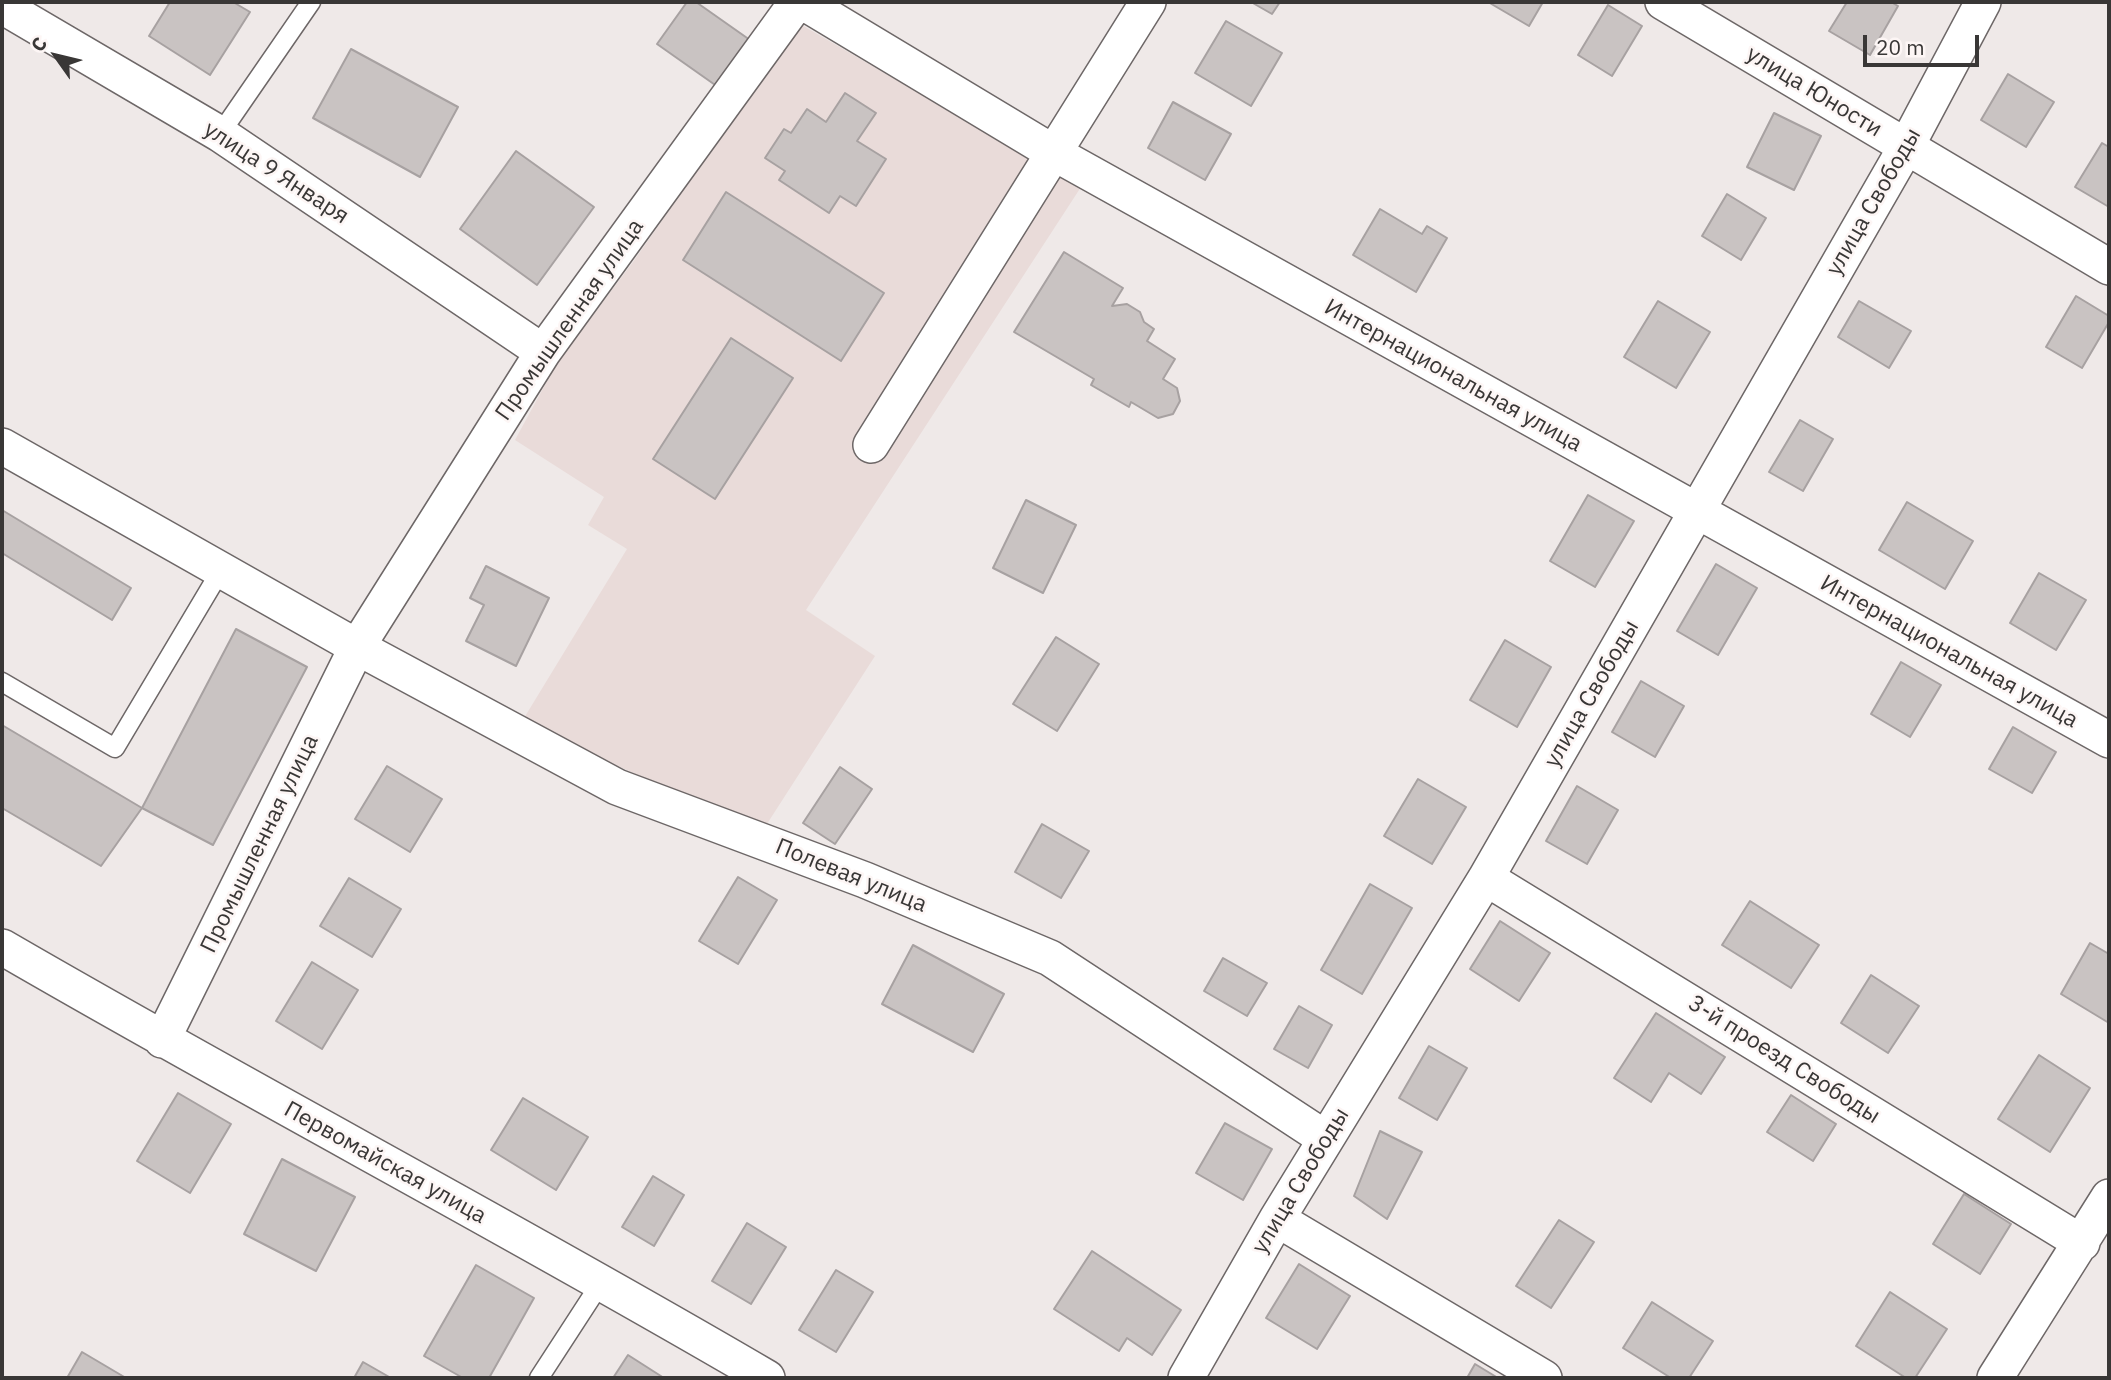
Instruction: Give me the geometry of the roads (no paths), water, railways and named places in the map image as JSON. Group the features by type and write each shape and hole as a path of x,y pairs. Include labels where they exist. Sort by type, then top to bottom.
{"street":[{"name":"Промышленная улица","path":"162,1040 357,647 543,352 797,2"},
{"name":"Интернациональная улица","path":"803,2 1054,153 2109,740"},
{"path":"871,445 1147,2"},
{"name":"улица Юности","path":"1663,2 2109,267"},
{"name":"улица Свободы","path":"1186,1378 1277,1219 1486,877 1906,147 1983,2"},
{"name":"улица 9 Января","path":"2,6 220,134 543,352"},
{"path":"2,446 357,647"},
{"name":"Полевая улица","path":"357,647 617,787 865,880 1049,958 1326,1139"},
{"name":"3-й проезд Свободы","path":"1486,877 2082,1243"},
{"name":"Первомайская улица","path":"2,947 162,1040 602,1281 768,1378"},
{"path":"1995,1378 2109,1197"},
{"path":"1277,1219 1544,1378"}],"lane":[{"path":"220,134 311,2"},
{"path":"2,682 115,748 221,570"},
{"path":"539,1378 602,1281"}]}
